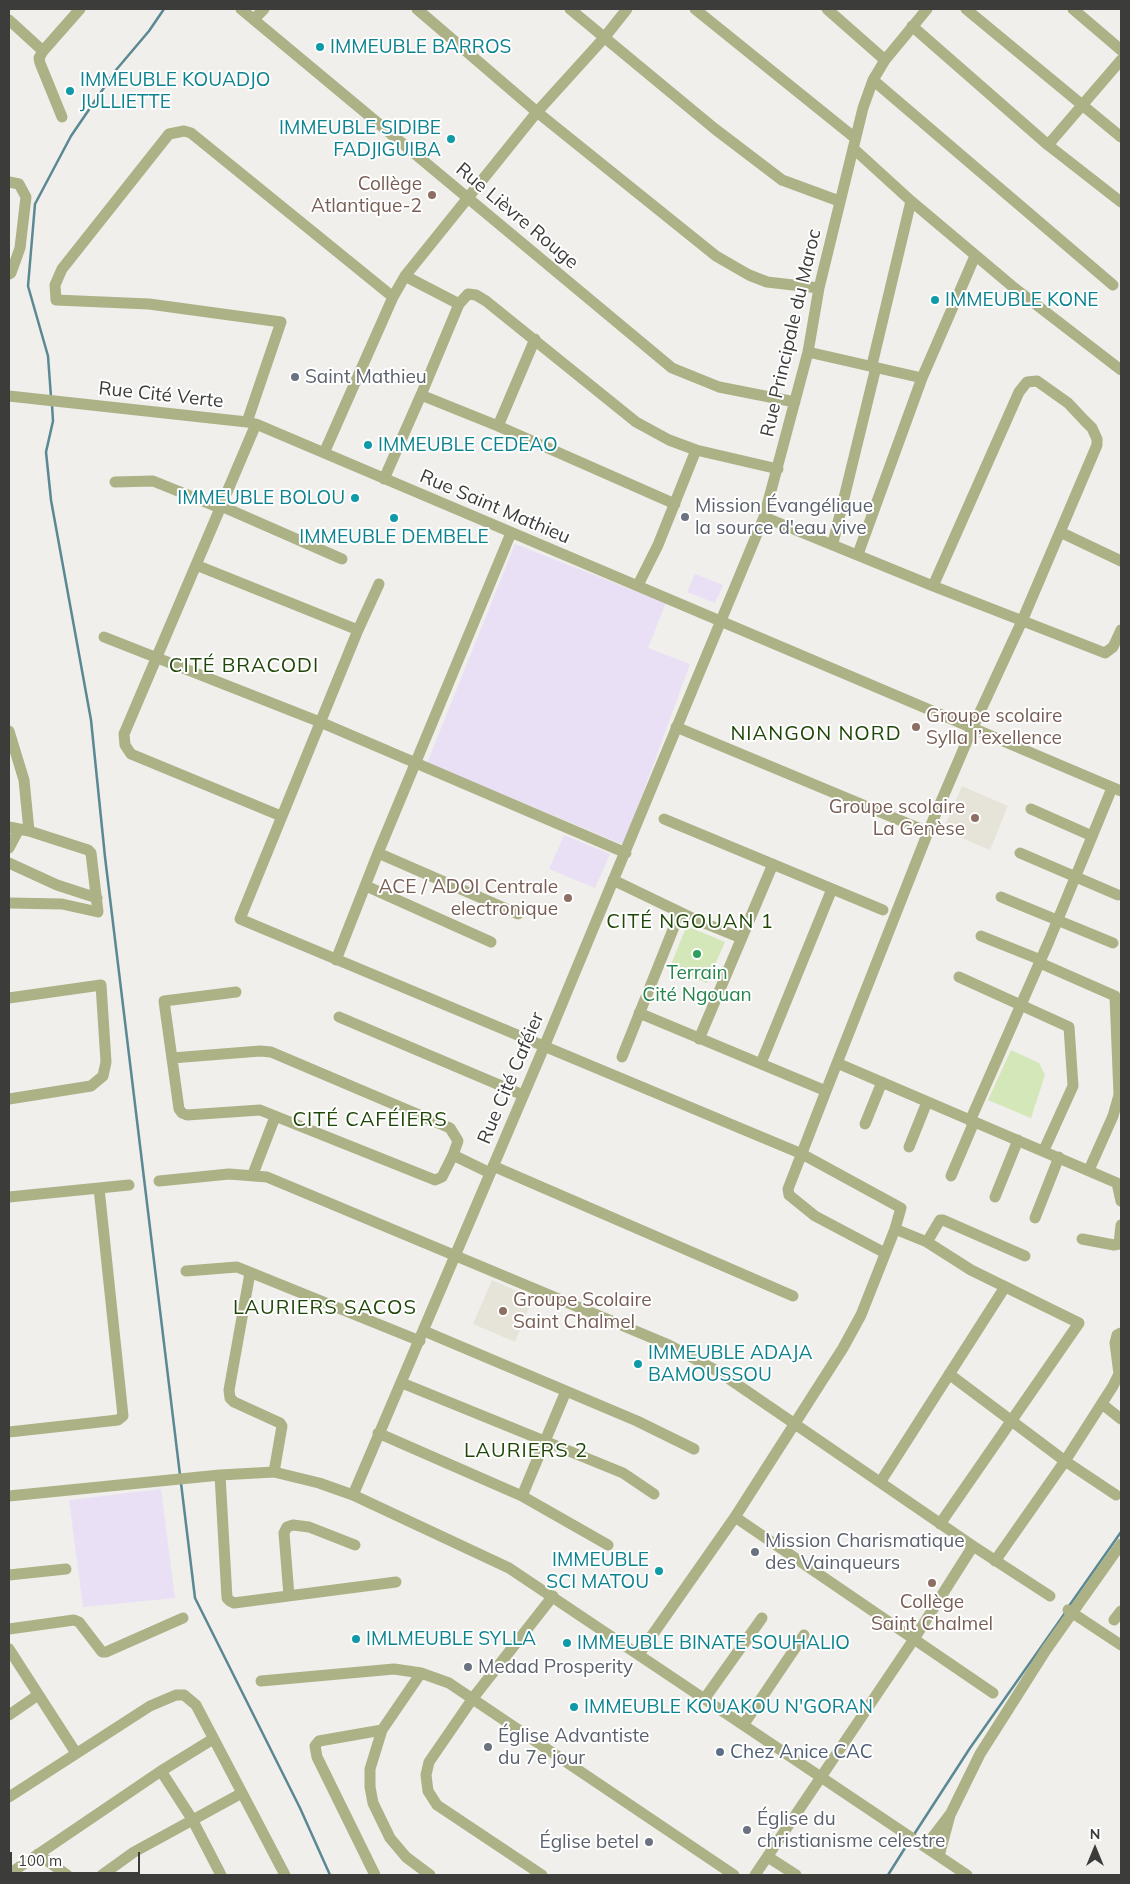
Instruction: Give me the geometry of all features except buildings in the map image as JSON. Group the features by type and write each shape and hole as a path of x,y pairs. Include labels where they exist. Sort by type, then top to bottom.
{"street":[{"path":"62,117 39,58 80,9"},
{"name":"Rue Lièvre Rouge","path":"241,9 672,368 719,387 795,402"},
{"path":"254,19 264,9"},
{"path":"417,9 538,112 702,245 732,266 767,282 819,288"},
{"path":"570,9 715,130 782,180 839,201"},
{"path":"324,453 393,297 405,276 538,112 604,38 627,9"},
{"path":"695,9 854,143 910,201 975,256 1121,370"},
{"path":"827,9 885,60"},
{"name":"Rue Principale du Maroc","path":"699,673 764,517 808,352 819,288 839,201 873,80 885,60 927,9"},
{"path":"966,9 1121,136"},
{"path":"1073,9 1121,50"},
{"path":"9,20 43,51"},
{"path":"912,26 1048,146 1121,202"},
{"path":"1048,146 1084,106 1121,60"},
{"path":"873,80 1113,285"},
{"path":"281,816 131,754 124,745 124,734 220,507 251,423 281,322 149,304 56,300 55,285 62,268 169,134 184,131 191,133 393,297"},
{"path":"9,182 20,184 26,197 20,248 9,274"},
{"path":"833,543 910,201"},
{"path":"858,554 922,378 975,256"},
{"path":"405,276 459,304"},
{"path":"384,479 459,304 468,294 476,295 534,339 636,422 670,440 696,450 778,469"},
{"path":"498,426 534,339"},
{"path":"808,352 922,378"},
{"path":"885,1253 815,1216 793,1200 788,1189 928,832 1096,449 1097,439 1092,428 1068,403 1037,381 1027,382 1019,392 933,586"},
{"path":"421,395 498,426 675,504"},
{"name":"Rue Cité Verte","path":"9,396 251,423"},
{"name":"Rue Saint Mathieu","path":"251,423 973,727 1116,790"},
{"path":"638,585 675,504 696,450"},
{"path":"115,482 153,482 220,507 342,560"},
{"path":"764,517 1105,653 1113,647 1121,630"},
{"path":"1060,532 1121,561"},
{"path":"336,960 414,764 511,533"},
{"path":"196,565 358,630"},
{"path":"379,584 358,630 240,919 802,1154 899,1206 901,1211 861,1315 843,1348 793,1423 735,1517 640,1654"},
{"path":"104,637 320,722 414,764 626,853"},
{"name":"Rue Cité Caféier","path":"353,1495 626,853 699,673"},
{"path":"676,727 928,832"},
{"path":"9,731 24,780 19,829 9,848"},
{"path":"951,1176 1092,836 1116,790"},
{"path":"1031,809 1092,836"},
{"path":"664,819 883,910"},
{"path":"9,903 62,904 98,912 91,853 88,850 19,829"},
{"path":"378,853 518,914"},
{"path":"1020,853 1118,895"},
{"path":"9,862 57,885 97,898"},
{"path":"699,1039 773,864"},
{"path":"614,880 680,912 741,938"},
{"path":"366,886 491,942"},
{"path":"761,1063 832,889"},
{"path":"1001,897 1113,943"},
{"path":"622,1057 680,912"},
{"path":"981,936 1115,996 1119,1095 1113,1116 1089,1170"},
{"path":"959,977 1069,1027 1071,1034 1073,1086 1044,1150"},
{"path":"9,998 101,985 106,1062 103,1076 91,1086 9,1099"},
{"path":"172,1058 260,1051 271,1052 450,1128 458,1141 442,1176 435,1180 260,1110 187,1115 182,1113 179,1109 164,1001 236,992"},
{"path":"639,1013 826,1091"},
{"path":"340,1017 524,1095"},
{"path":"837,1063 972,1122 1044,1150 1117,1183 1121,1201"},
{"path":"865,1124 882,1082"},
{"path":"909,1147 927,1102"},
{"path":"253,1174 275,1117"},
{"path":"995,1197 1018,1140"},
{"path":"453,1154 793,1296"},
{"path":"1035,1218 1059,1157"},
{"path":"159,1181 228,1174 253,1174 267,1177 669,1345 719,1372 856,1467 881,1481 940,1524 1050,1596"},
{"path":"9,1198 129,1185"},
{"path":"9,1432 118,1420 123,1416 99,1188"},
{"path":"927,1242 940,1220 943,1220 1025,1256"},
{"path":"1082,1239 1114,1246 1119,1244 1121,1226"},
{"path":"895,1229 927,1242 972,1270 1079,1323 940,1524"},
{"path":"186,1271 232,1267 250,1273 566,1391 637,1421 694,1449"},
{"path":"250,1273 229,1390 230,1398 234,1402 280,1423 282,1426 274,1472"},
{"path":"881,1481 1005,1287"},
{"path":"995,1561 1065,1461 1119,1374 1115,1343 1117,1335 1121,1333"},
{"path":"949,1374 1065,1461 1116,1495"},
{"path":"402,1383 623,1473 654,1494"},
{"path":"522,1496 566,1391"},
{"path":"1102,1404 1121,1419"},
{"path":"378,1434 522,1496 608,1545"},
{"path":"9,1496 220,1475 274,1472 319,1483 353,1495 491,1558 553,1596 967,1875"},
{"path":"220,1475 227,1598 234,1603 396,1582"},
{"path":"735,1517 993,1693"},
{"path":"289,1596 284,1533 287,1527 294,1525 310,1527 355,1545"},
{"path":"939,1856 951,1813 980,1754 1070,1611 1121,1544"},
{"path":"755,1875 914,1639 973,1546"},
{"path":"9,1575 66,1569"},
{"path":"541,1875 448,1814 438,1805 428,1791 426,1775 429,1762 473,1698 553,1596"},
{"path":"1070,1611 1121,1645"},
{"path":"9,1629 74,1620 79,1622 102,1652 106,1652 183,1618"},
{"path":"705,1698 762,1618"},
{"path":"744,1724 804,1635"},
{"path":"9,1649 76,1753"},
{"path":"261,1681 394,1669 421,1673 449,1683 734,1875"},
{"path":"421,1673 382,1730 370,1769 370,1787 373,1803 390,1838 406,1857 430,1875"},
{"path":"9,1716 38,1695"},
{"path":"9,1797 150,1706 176,1695 184,1695 196,1705 285,1875"},
{"path":"374,1875 317,1757 314,1746 319,1741 382,1730"},
{"path":"9,1874 161,1771 213,1739"},
{"path":"161,1771 192,1819 221,1875"},
{"path":"102,1875 134,1852 242,1793"},
{"path":"922,1845 951,1813"},
{"path":"38,1854 68,1875"},
{"path":"768,1857 796,1875"}],"shaded area":[{"path":"515,544 666,603 648,648 690,664 624,845 427,763"},
{"path":"695,574 723,585 715,603 687,592"},
{"name":"Groupe scolaire La Genèse","path":"962,786 1008,806 990,850 943,830"},
{"path":"564,835 610,854 595,888 549,869"},
{"name":"Groupe Scolaire Saint Chalmel","path":"492,1280 533,1298 515,1342 473,1324"},
{"path":"161,1489 175,1598 83,1607 69,1500"}],"green space":[{"name":"Terrain Cité Ngouan","path":"689,927 725,942 707,983 670,967 685,930"},
{"path":"1011,1050 1039,1063 1045,1075 1031,1118 988,1100"}],"waterway":[{"path":"51,397 48,356 28,286 35,204 71,136 116,70 149,31 164,9"},
{"path":"52,405 53,421 46,452 51,500 91,720 105,857 180,1475"},
{"path":"181,1483 195,1598 300,1808 330,1875"},
{"path":"1069,1606 1121,1532"},
{"path":"913,1836 970,1748 1065,1613"},
{"path":"888,1875 910,1840"}],"place":[{"name":"IMMEUBLE BARROS","path":"320,47"},
{"name":"IMMEUBLE KOUADJO JULLIETTE","path":"70,91"},
{"name":"IMMEUBLE SIDIBE FADJIGUIBA","path":"451,139"},
{"name":"Collège Atlantique-2","path":"432,195"},
{"name":"IMMEUBLE KONE","path":"935,300"},
{"name":"Saint Mathieu","path":"295,377"},
{"name":"IMMEUBLE CEDEAO","path":"368,445"},
{"name":"IMMEUBLE BOLOU","path":"355,498"},
{"name":"Mission Évangélique la source d'eau vive","path":"685,517"},
{"name":"IMMEUBLE DEMBELE","path":"394,518"},
{"name":"Groupe scolaire Sylla l’exellence","path":"916,727"},
{"name":"Groupe scolaire La Genèse","path":"975,818"},
{"name":"ACE / ADOI Centrale electronique","path":"568,898"},
{"name":"Terrain Cité Ngouan","path":"697,954"},
{"name":"Groupe Scolaire Saint Chalmel","path":"503,1311"},
{"name":"IMMEUBLE ADAJA BAMOUSSOU","path":"638,1364"},
{"name":"Mission Charismatique des Vainqueurs","path":"755,1552"},
{"name":"IMMEUBLE SCI MATOU","path":"659,1571"},
{"name":"Collège Saint Chalmel","path":"932,1583"},
{"name":"IMLMEUBLE SYLLA","path":"356,1639"},
{"name":"IMMEUBLE BINATE SOUHALIO","path":"567,1643"},
{"name":"Medad Prosperity","path":"468,1667"},
{"name":"IMMEUBLE KOUAKOU N'GORAN","path":"574,1707"},
{"name":"Église Advantiste du 7e jour","path":"488,1747"},
{"name":"Chez Anice CAC","path":"720,1752"},
{"name":"Église du christianisme celestre","path":"747,1830"},
{"name":"Église betel","path":"649,1842"}],"district":[{"name":"CITÉ BRACODI","path":"244,666"},
{"name":"NIANGON NORD","path":"816,734"},
{"name":"CITÉ NGOUAN 1","path":"690,922"},
{"name":"CITÉ CAFÉIERS","path":"370,1120"},
{"name":"LAURIERS SACOS","path":"325,1308"},
{"name":"LAURIERS 2","path":"526,1451"}]}
